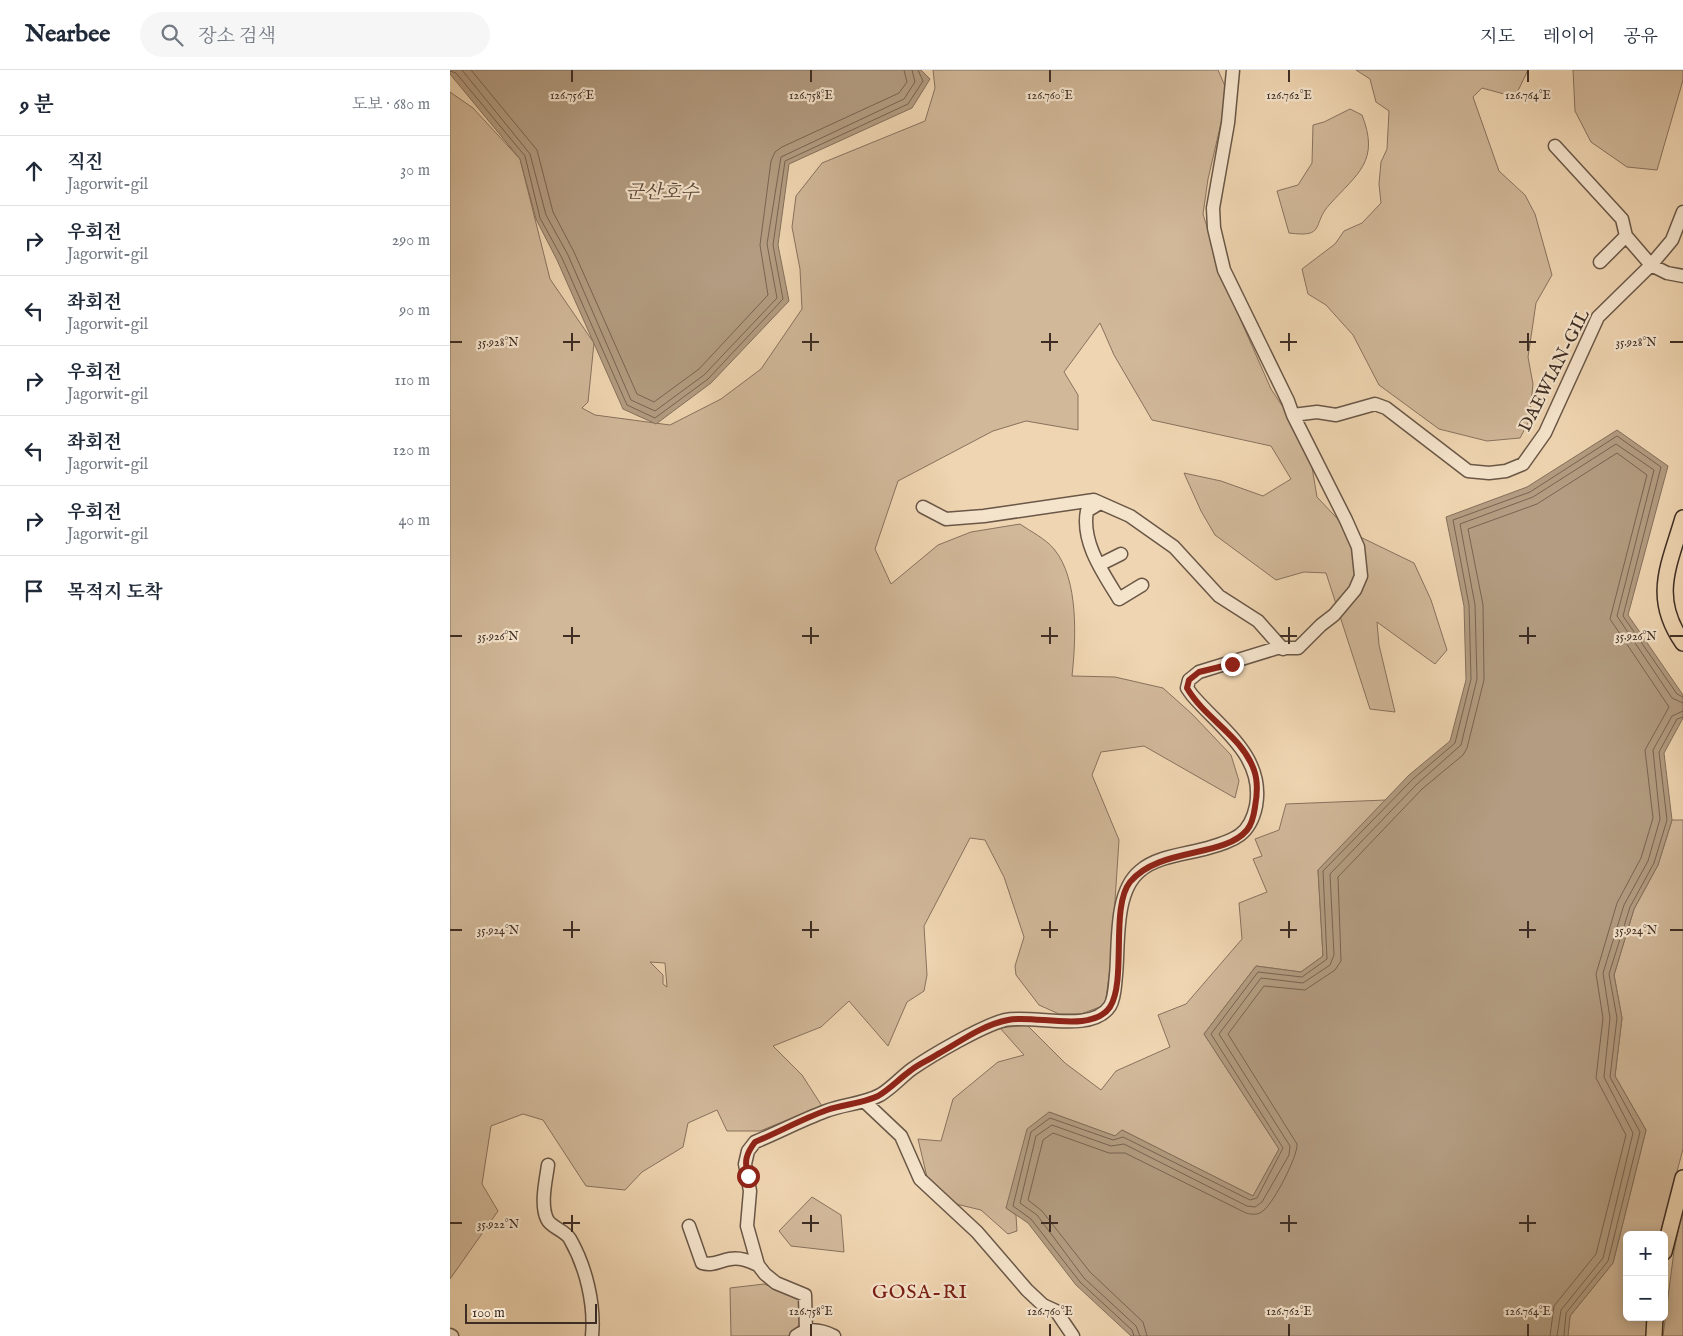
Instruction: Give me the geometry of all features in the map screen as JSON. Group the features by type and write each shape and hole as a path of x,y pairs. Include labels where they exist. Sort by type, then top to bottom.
{"main road":[{"path":"1683,518 1663,587 1671,623 1683,643"},
{"path":"1668,1236 1683,1178"},
{"path":"1654,1336 1655,1321"}],"street":[{"path":"834,1336 824,1331 801,1333 805,1295 776,1283 758,1265 747,1226 750,1191 745,1164 748,1151 755,1142 827,1110 865,1102 880,1095 911,1070 992,1024 1010,1019 1088,1020 1101,1015 1110,1006 1115,986 1122,899 1128,884 1140,870 1162,860 1216,846 1239,836 1247,830 1253,818 1256,802 1255,771 1240,746 1192,695 1187,688 1189,680 1199,672 1277,648 1298,648 1308,640 1320,624 1334,614 1355,590 1361,576 1358,547 1346,520 1293,415 1288,401 1224,270 1214,228 1213,208 1228,123 1233,70"},
{"path":"1555,146 1622,219 1626,236 1651,265 1667,273 1683,276"},
{"name":"DAEWIAN-GIL","path":"1293,415 1317,412 1336,415 1375,404 1386,408 1468,471 1488,473 1506,471 1524,464 1545,433 1598,316 1651,265 1672,240 1683,212"},
{"path":"1600,262 1626,236"},
{"path":"923,506 946,519 984,516 1094,500 1130,516 1174,547 1219,596 1258,621 1283,649"},
{"path":"1100,503 1087,510 1084,525 1099,565 1119,599 1142,586"},
{"path":"1099,565 1121,554"},
{"path":"865,1102 901,1136 920,1179 977,1232 1027,1290 1043,1305 1056,1311 1073,1336"},
{"path":"548,1164 544,1210 548,1220 569,1237 585,1275 594,1317 592,1336"},
{"path":"689,1226 702,1263 711,1265 732,1258 745,1259 758,1265"}],"shaded area":[{"path":"933,70 1218,70 1228,93 1208,179 1203,214 1224,282 1271,389 1293,422 1312,467 1317,497 1350,532 1414,563 1431,600 1447,650 1435,664 1377,622 1379,645 1395,712 1370,709 1326,573 1304,572 1276,580 1215,535 1201,511 1184,473 1221,481 1263,496 1291,479 1271,446 1152,420 1114,355 1100,323 1064,372 1078,395 1078,430 1026,421 993,431 898,481 875,549 891,584 938,545 971,532 1020,524 1051,545 1068,576 1072,593 1075,627 1072,676 1115,677 1163,688 1192,714 1231,755 1239,781 1235,798 1144,746 1101,752 1092,775 1119,840 1111,961 1105,1005 1081,1014 1059,1014 1039,1005 1016,975 1015,966 1024,937 1004,877 985,840 970,838 924,926 927,975 924,991 907,1002 888,1046 849,1001 821,1027 773,1046 802,1075 822,1106 760,1131 727,1131 717,1110 688,1123 683,1147 642,1172 625,1190 586,1186 543,1120 523,1114 491,1126 482,1184 498,1211 450,1279 450,92 473,108 520,159 550,279 594,343 588,402 582,408 595,415 670,425 721,399 761,369 802,309 800,269 792,227 796,196 822,163 925,121 935,88","holes":["650,962 665,963 667,987 663,984 663,975"]},
{"path":"1356,70 1528,70 1515,97 1482,88 1473,97 1499,171 1525,195 1535,214 1552,275 1536,303 1528,357 1533,384 1529,421 1520,438 1487,441 1439,429 1379,385 1353,335 1326,305 1308,294 1302,269 1335,244 1344,231 1362,223 1381,203 1379,184 1381,162 1387,149 1389,111 1376,102 1370,79"},
{"path":"1573,70 1683,70 1683,80 1657,170 1627,167 1591,142 1575,111"},
{"path":"1350,109 1362,115 1367,131 1369,144 1363,165 1324,211 1314,231 1301,234 1289,233 1277,191 1298,185 1312,163 1313,125 1324,122"},
{"path":"1386,800 1318,870 1323,956 1301,972 1256,966 1204,1034 1279,1149 1253,1196 1122,1130 1115,1136 1049,1112 1006,1208 1016,1215 1017,1231 1008,1234 981,1210 956,1204 927,1177 918,1139 941,1141 953,1099 998,1062 1024,1055 1000,1028 1027,1025 1065,1063 1101,1090 1116,1071 1170,1047 1158,1015 1186,1004 1242,939 1239,903 1267,892 1253,859 1262,856 1255,839 1279,830 1286,804"},
{"path":"1672,820 1683,820 1683,1149 1661,1231 1623,1231 1623,1321 1648,1321 1648,1336 1568,1336 1570,1316 1613,1263 1646,1130 1615,1076 1622,1018 1614,975 1634,909 1658,865"},
{"path":"812,1197 841,1215 844,1252 791,1246 779,1231"},
{"path":"1683,1206 1683,1336 1663,1336 1665,1321 1668,1321 1668,1297 1674,1251"},
{"path":"764,1284 800,1298 806,1317 789,1336 731,1336 730,1288"}],"water":[{"name":"군산호수","path":"450,70 921,70 930,79 912,108 789,164 778,245 789,301 711,383 656,424 623,409 557,260 536,219 520,159 450,74"},
{"path":"1617,430 1668,466 1628,615 1683,695 1683,718 1664,753 1672,820 1658,865 1634,909 1614,975 1622,1018 1615,1076 1646,1130 1613,1263 1570,1316 1568,1336 1131,1336 1076,1285 1028,1223 1006,1208 1027,1129 1049,1112 1115,1136 1122,1130 1253,1196 1279,1149 1204,1034 1256,966 1301,972 1323,956 1318,870 1409,775 1450,741 1466,680 1464,606 1446,517 1527,487"}],"district":[{"name":"GOSA-RI","path":"920,1292"}],"route":[{"path":"748,1176 745,1164 748,1151 755,1142 827,1110 865,1102 880,1095 911,1070 992,1024 1010,1019 1088,1020 1101,1015 1110,1006 1115,986 1122,899 1128,884 1140,870 1162,860 1224,843 1239,836 1247,830 1253,818 1257,785 1255,771 1240,746 1200,705 1187,688 1189,680 1199,672 1232,664"}]}
